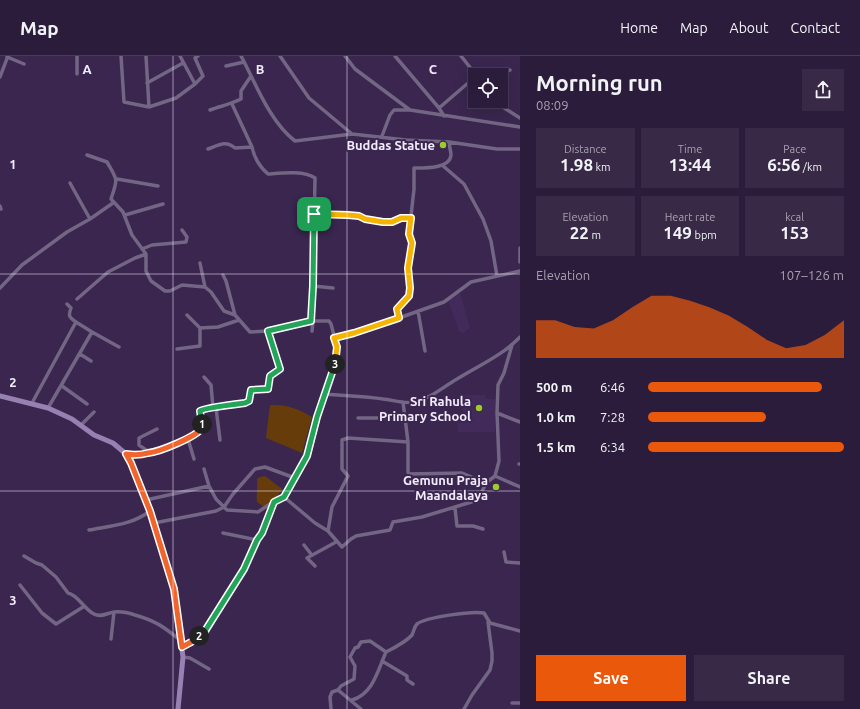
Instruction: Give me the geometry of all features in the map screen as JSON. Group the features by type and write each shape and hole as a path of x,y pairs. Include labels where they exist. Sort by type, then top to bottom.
{"street":[{"path":"77,56 77,74"},
{"path":"121,56 124,102 149,107 176,98 203,76 195,58 198,56"},
{"path":"146,56 149,107"},
{"path":"180,56 195,84"},
{"path":"241,56 274,118 295,141 352,134 449,142 497,149 520,149"},
{"path":"280,56 308,98 352,134"},
{"path":"345,56 355,69 410,110"},
{"path":"395,56 440,108 444,116"},
{"path":"461,56 470,68"},
{"path":"0,77 8,57 24,64"},
{"path":"226,66 244,62"},
{"path":"147,83 183,63"},
{"path":"210,110 232,104 241,99 241,91 251,76"},
{"path":"440,108 468,83"},
{"path":"232,104 252,147 253,153 262,169 268,174 287,172 315,178 312,331"},
{"path":"504,108 520,118"},
{"path":"382,136 390,115 394,110 410,110 520,127"},
{"path":"399,318 397,309 409,296 410,288 408,268 412,243 409,234 414,168 429,168 442,165 449,161 451,156 449,142"},
{"path":"208,149 226,143 231,144 235,148 252,147"},
{"path":"87,155 91,158 104,160 107,162 116,179 116,184 111,199 125,215 132,235 146,254 147,275 151,281 162,290 170,291 182,285 205,287 211,292 224,311 235,315 250,332 268,331 312,321 329,322 331,324 337,347 335,363 317,417 307,456 284,497 258,512 227,510 216,499 209,486 204,469"},
{"path":"442,165 464,184 483,219 491,241 496,276"},
{"path":"116,179 158,186"},
{"path":"70,183 90,219"},
{"path":"0,288 22,265 68,232 113,203"},
{"path":"125,215 163,204"},
{"path":"314,214 359,216 365,219 383,222 392,222 401,218 411,218"},
{"path":"142,249 152,245 186,242 186,237 182,230"},
{"path":"520,248 520,262"},
{"path":"77,299 108,272 146,254"},
{"path":"200,263 205,287"},
{"path":"334,338 354,333 444,302 471,282 520,271"},
{"path":"223,275 235,315"},
{"path":"313,286 333,288"},
{"path":"67,304 71,308 69,315 70,318 119,347"},
{"path":"418,311 425,351"},
{"path":"187,315 193,323 200,328 218,327 240,320"},
{"path":"32,403 76,322"},
{"path":"177,349 200,346 200,328"},
{"path":"126,454 150,453 188,439 200,432 202,428 200,411 203,409 245,403 249,401 251,390 268,389 270,376 280,369 268,331"},
{"path":"48,408 92,332"},
{"path":"325,394 414,402 436,393 512,345 520,337"},
{"path":"284,497 315,523 328,531 336,542 342,547 356,536 390,530 393,522 422,517 478,500 486,484 496,476 499,461 497,413 498,385 504,373 512,345"},
{"path":"80,354 91,361"},
{"path":"204,377 211,385 220,440"},
{"path":"62,386 87,404"},
{"path":"0,396 48,408 80,424 94,435 113,443 126,454 150,511 174,589 183,657 178,709"},
{"path":"404,402 408,442 409,474 462,473 486,484"},
{"path":"80,424 94,412"},
{"path":"497,413 520,422"},
{"path":"358,418 405,418"},
{"path":"150,453 139,445 139,438 156,429"},
{"path":"328,531 332,507 348,476 342,469 342,440 348,438 408,442"},
{"path":"188,439 194,459"},
{"path":"154,523 210,512 224,507 233,494 255,469 264,467 295,478"},
{"path":"496,476 520,487"},
{"path":"146,500 209,486"},
{"path":"182,647 193,641 205,631 244,569 257,540 262,533 274,502"},
{"path":"455,508 457,526 473,526 483,529"},
{"path":"89,530 127,523 150,511"},
{"path":"222,533 257,540"},
{"path":"315,566 307,558 311,554 336,542"},
{"path":"304,545 311,554"},
{"path":"504,552 506,562 520,563"},
{"path":"24,556 42,565 56,577 68,593 77,599 83,607 95,615 102,616 114,612 125,612 151,620 162,626 180,640"},
{"path":"20,585 42,613 56,624 83,607"},
{"path":"111,639 114,612"},
{"path":"352,700 359,698 372,684 386,652 396,647 412,635 415,626 418,623 427,620 480,612 484,613 488,621 492,661 490,670 464,709"},
{"path":"488,621 490,623 520,631"},
{"path":"331,709 330,697 332,692 338,690 341,686 354,679 355,666 350,657 355,648 358,647 361,642 370,641 386,652"},
{"path":"183,657 190,658 209,669"},
{"path":"382,661 406,676 406,680 413,684"},
{"path":"338,690 352,700 361,709"},
{"path":"512,704 520,703"}],"shaded area":[{"path":"460,293 470,328 463,333 459,331 448,301"},
{"name":"Sri Rahula Primary School","path":"463,395 485,395 486,399 495,399 495,432 458,432 458,417 463,417"},
{"path":"270,405 292,408 312,417 302,453 266,438"},
{"path":"265,476 282,489 268,510 257,502 257,479"}],"place":[{"name":"Buddas Statue","path":"443,145"},
{"name":"Sri Rahula Primary School","path":"479,408"},
{"name":"Gemunu Praja Maandalaya","path":"496,487"}],"route":[{"path":"314,214 359,216 365,219 383,222 392,222 401,218 411,218 409,234 412,243 408,268 410,288 409,296 397,309 399,318 334,338 337,347 335,363 317,417 307,456 284,497 274,502 262,533 229,595 205,631 193,641 182,647 174,589 150,511 126,454 133,455 150,453 188,439 200,432 202,428 200,411 203,409 245,403 249,401 251,390 268,389 270,376 280,369 268,331 311,321 313,301 314,214"}]}
